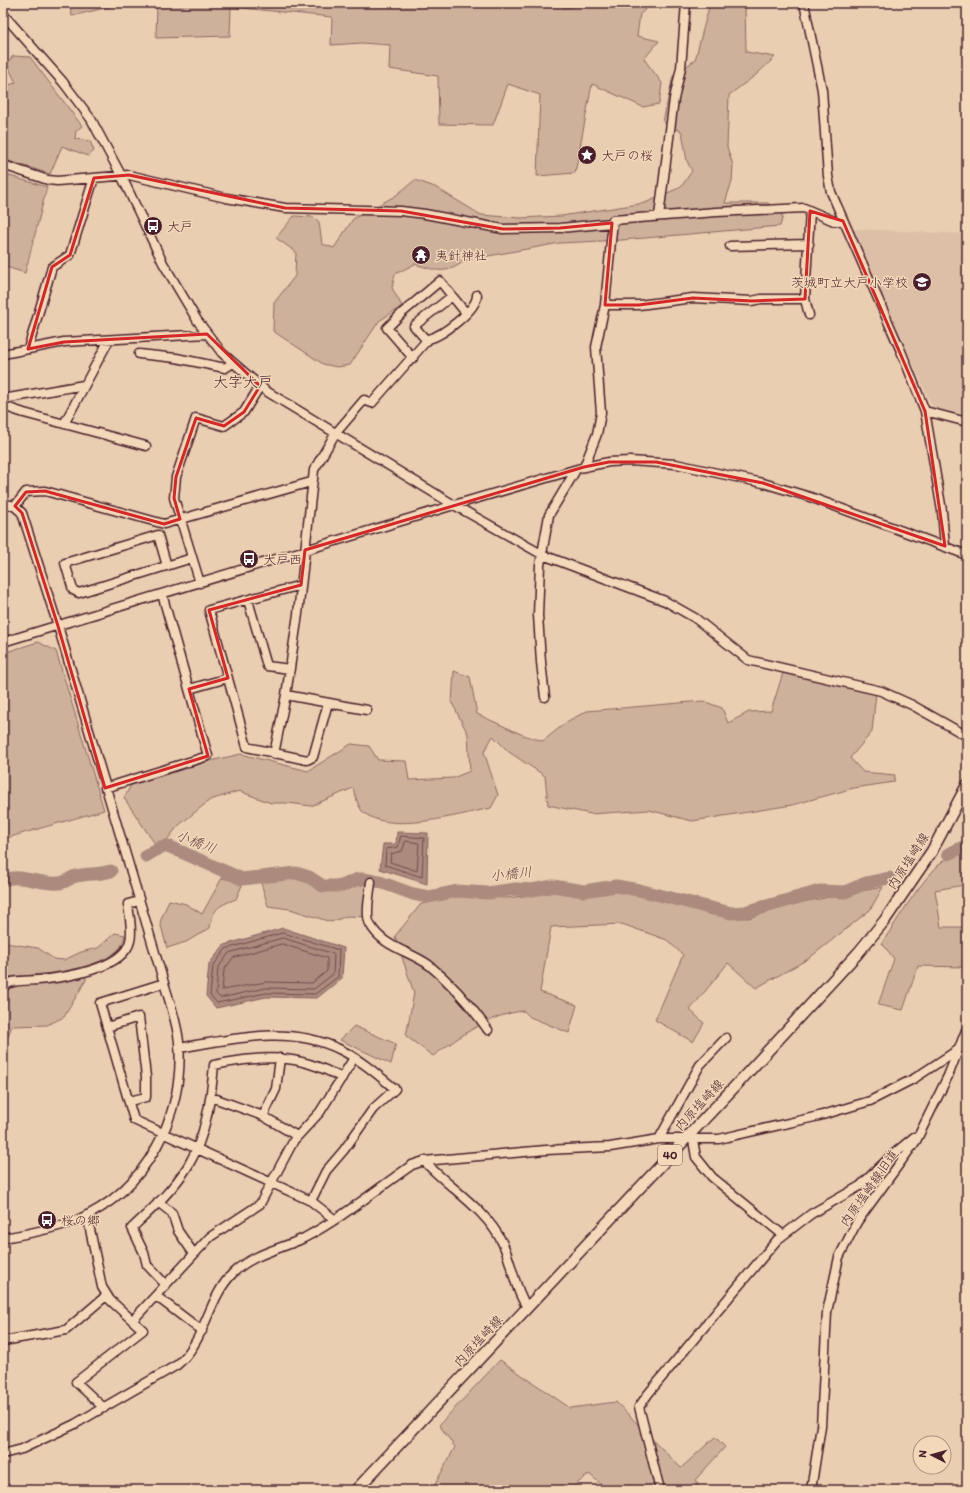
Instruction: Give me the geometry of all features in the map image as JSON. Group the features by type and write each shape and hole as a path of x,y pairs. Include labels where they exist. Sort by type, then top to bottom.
{"main road":[{"name":"内原塩崎線","path":"356,1490 527,1307 688,1140 838,976 885,920 932,851 967,786"}],"street":[{"path":"659,216 674,99 681,68 686,3"},
{"path":"804,3 822,90 828,176 833,197 901,351 925,412 942,511 945,546"},
{"path":"3,14 78,100 91,119 177,287 207,334 232,363 260,386 335,434 454,505 543,555 665,601 695,618 748,660 881,691 912,705 967,736"},
{"path":"3,165 48,180 57,181 121,175 136,176 226,198 285,208 401,211 425,214 482,226 524,230 612,223 613,220 659,216 804,208 834,221 843,221"},
{"path":"28,349 52,267 70,254 94,178"},
{"path":"809,315 805,299 810,211"},
{"path":"584,467 597,434 601,412 596,347 605,305 612,223"},
{"path":"730,246 809,244"},
{"path":"413,358 387,328 402,313 440,281 466,313"},
{"path":"274,754 290,669 305,550 311,482 314,470 335,434 364,400 372,404 426,341 439,337 466,313 477,301 477,295"},
{"path":"426,341 414,326 452,296"},
{"path":"605,305 640,305 693,298 752,301 761,299 805,299"},
{"path":"3,354 64,342 207,334"},
{"path":"64,424 109,340"},
{"path":"139,354 176,358 225,368 232,363"},
{"path":"3,399 84,385"},
{"path":"200,583 174,498 176,477 196,418 224,426 244,412 260,386"},
{"path":"3,406 146,446"},
{"path":"925,412 967,422"},
{"path":"3,642 454,505 584,467 609,462 656,462 676,464 755,481 785,489 967,555"},
{"path":"546,697 541,662 538,615 539,578 549,515 576,470"},
{"path":"15,506 26,492 45,491 164,524 311,482"},
{"path":"3,505 7,504 15,506 22,513 58,626 176,1026 180,1067 177,1094 165,1133 153,1154 132,1181 116,1196 87,1215 60,1226 3,1238"},
{"path":"167,566 158,535 65,563 73,590 79,593 167,566 192,558"},
{"path":"301,585 209,610 247,747 307,760 313,757 328,702"},
{"path":"105,788 208,756 162,594"},
{"path":"248,600 267,666 290,669"},
{"path":"189,689 228,678"},
{"path":"286,695 367,710"},
{"path":"371,882 368,919 370,925 385,942 428,965 475,1012 488,1030"},
{"path":"3,987 13,982 58,978 104,966 124,953 128,947 131,935 128,904 139,901"},
{"path":"164,983 100,1003 134,1120 311,1201 334,1219"},
{"path":"106,1027 139,1017 146,1077 146,1097 128,1101"},
{"name":"内原塩崎線旧道","path":"811,1490 821,1426 827,1312 838,1257 858,1222 916,1141 948,1076 967,1028"},
{"path":"179,1048 253,1035 307,1038 340,1049 395,1089 373,1109 344,1150 326,1171 311,1201"},
{"path":"660,1139 700,1065 726,1038"},
{"path":"3,1454 22,1449 104,1408 177,1365 186,1357 202,1331 219,1290 234,1272 263,1254 303,1238 334,1219 412,1165 424,1160 546,1150 610,1147 660,1139 719,1139 820,1116 870,1101 915,1078 959,1049"},
{"path":"166,1285 147,1265 144,1253 132,1228 158,1202 187,1167 203,1129 211,1097 214,1065 252,1058 280,1058 299,1060 329,1071 342,1078"},
{"path":"263,1116 276,1089 280,1058"},
{"path":"133,1320 210,1237 260,1204 297,1136 320,1112 354,1058"},
{"path":"211,1097 263,1116 297,1136"},
{"path":"660,1490 639,1407 648,1394 726,1300 783,1235 811,1214 860,1186 891,1156 909,1143 923,1128"},
{"path":"688,1140 696,1157 712,1177 783,1235"},
{"path":"424,1160 439,1177 486,1218 502,1242 521,1296 527,1307"},
{"path":"158,1202 172,1213 178,1231 194,1254"},
{"path":"87,1215 102,1287 107,1296 143,1330 76,1382 104,1408"},
{"path":"3,1341 66,1330 107,1296"},
{"path":"156,1296 202,1331"}],"highlighted area":[{"path":"129,175 285,208 401,211 503,229 560,228 612,223 605,305 639,305 693,298 752,301 805,299 810,211 843,221 925,411 945,546 763,483 656,462 609,462 584,467 305,550 301,585 209,610 228,678 189,689 208,756 105,788 58,626 22,513 15,506 26,492 45,491 164,524 180,519 174,498 176,477 196,418 224,426 244,412 260,386 207,334 64,342 28,349 52,267 70,255 94,178"}],"shaded area":[{"path":"69,3 125,3 72,16"},
{"path":"157,3 560,3 564,8 597,3 653,3 640,14 637,36 659,41 644,59 662,83 659,104 643,107 592,84 575,173 537,176 540,95 508,84 493,125 439,124 438,76 389,69 390,45 361,43 331,45 332,17 231,7 230,36 156,38"},
{"path":"710,3 741,3 745,5 746,52 775,57 757,74 729,95 727,147 733,165 732,181 725,203 768,203 783,216 780,226 622,240 560,243 466,260 447,270 436,270 415,264 395,274 392,288 402,306 379,321 350,365 337,367 323,364 273,331 274,303 295,276 296,252 276,238 294,216 314,217 319,222 322,244 334,248 353,219 395,196 415,180 435,187 481,215 520,218 561,216 645,203 681,187 692,171 687,161 682,132 663,122 673,76 695,60"},
{"path":"13,56 30,57 82,126 76,131 75,139 90,141 94,151 88,156 62,146 50,174 3,159 3,109 7,106 4,86 16,83 7,64"},
{"path":"3,174 47,187 25,273 3,266"},
{"name":"茨城町立大戸小学校","path":"853,229 967,234 967,416 933,408"},
{"path":"38,642 56,651 104,810 3,839 3,653"},
{"path":"454,671 470,677 477,714 523,735 543,741 568,721 587,711 703,701 722,708 728,723 749,712 771,711 783,673 876,692 872,732 850,758 863,772 895,775 894,782 854,788 792,805 692,821 649,810 591,814 548,805 545,776 509,752 493,736 484,752 498,795 491,808 444,818 406,823 388,822 373,818 362,811 353,788 311,806 288,803 271,803 239,791 210,800 178,826 167,840 155,844 124,798 131,785 210,761 241,754 308,771 351,744 369,746 378,760 406,761 409,780 453,778 470,771 468,734 452,703"},
{"path":"967,850 967,882 964,885 935,890 941,927 967,927 967,967 918,966 903,1010 878,1005 894,959 882,943 911,899 936,868 947,857"},
{"path":"283,877 305,879 329,890 367,884 366,917 347,916 331,922 290,909 268,906 261,883"},
{"path":"222,878 243,883 236,899 217,909 211,921 210,928 186,942 167,948 160,922 169,900 186,904 202,914"},
{"path":"883,887 870,910 808,959 756,988 728,963 690,1010 704,1023 693,1042 655,1020 683,955 667,940 622,924 551,927 540,992 577,1005 569,1033 530,1017 524,1011 499,1016 487,1021 433,1056 406,1036 414,993 395,936 421,904 460,896 507,898 556,892 622,890 713,915 748,918 803,902"},
{"path":"115,933 125,935 122,945 112,954 100,961 69,970 52,973 8,977 3,982 3,945 5,943 38,948 54,959 64,960 81,952 98,948"},
{"path":"85,974 86,980 64,1017 47,1025 12,1026 3,1048 4,992 12,986 61,982"},
{"path":"354,1026 396,1044 391,1064 340,1040"},
{"path":"500,1360 570,1408 616,1402 681,1468 715,1437 725,1447 696,1479 699,1490 608,1490 589,1474 569,1490 432,1490 455,1447 439,1425"}],"water":[{"path":"397,832 428,833 427,884 380,869 383,844 396,844"},
{"path":"283,928 344,948 342,978 317,998 266,997 216,1008 206,996 209,964 224,945"}],"waterway":[{"name":"小橋川","path":"948,854 967,845"},
{"name":"小橋川","path":"146,856 161,847 168,846 242,879 296,873 309,877 323,886 342,886 358,879 365,879 380,882 413,894 429,897 457,891 487,893 516,889 532,890 553,886 584,891 616,886 639,890 731,913 745,912 820,891 845,892 866,883 889,878"},
{"name":"小橋川","path":"3,880 10,878 24,878 59,883 65,882 73,877 111,871"}],"place":[{"name":"大戸の桜","path":"587,155"},
{"name":"大戸","path":"153,226"},
{"name":"夷針神社","path":"421,255"},
{"name":"茨城町立大戸小学校","path":"922,282"},
{"name":"大戸西","path":"249,559"},
{"name":"桜の郷","path":"47,1220"}],"district":[{"name":"大字大戸","path":"243,382"}]}
